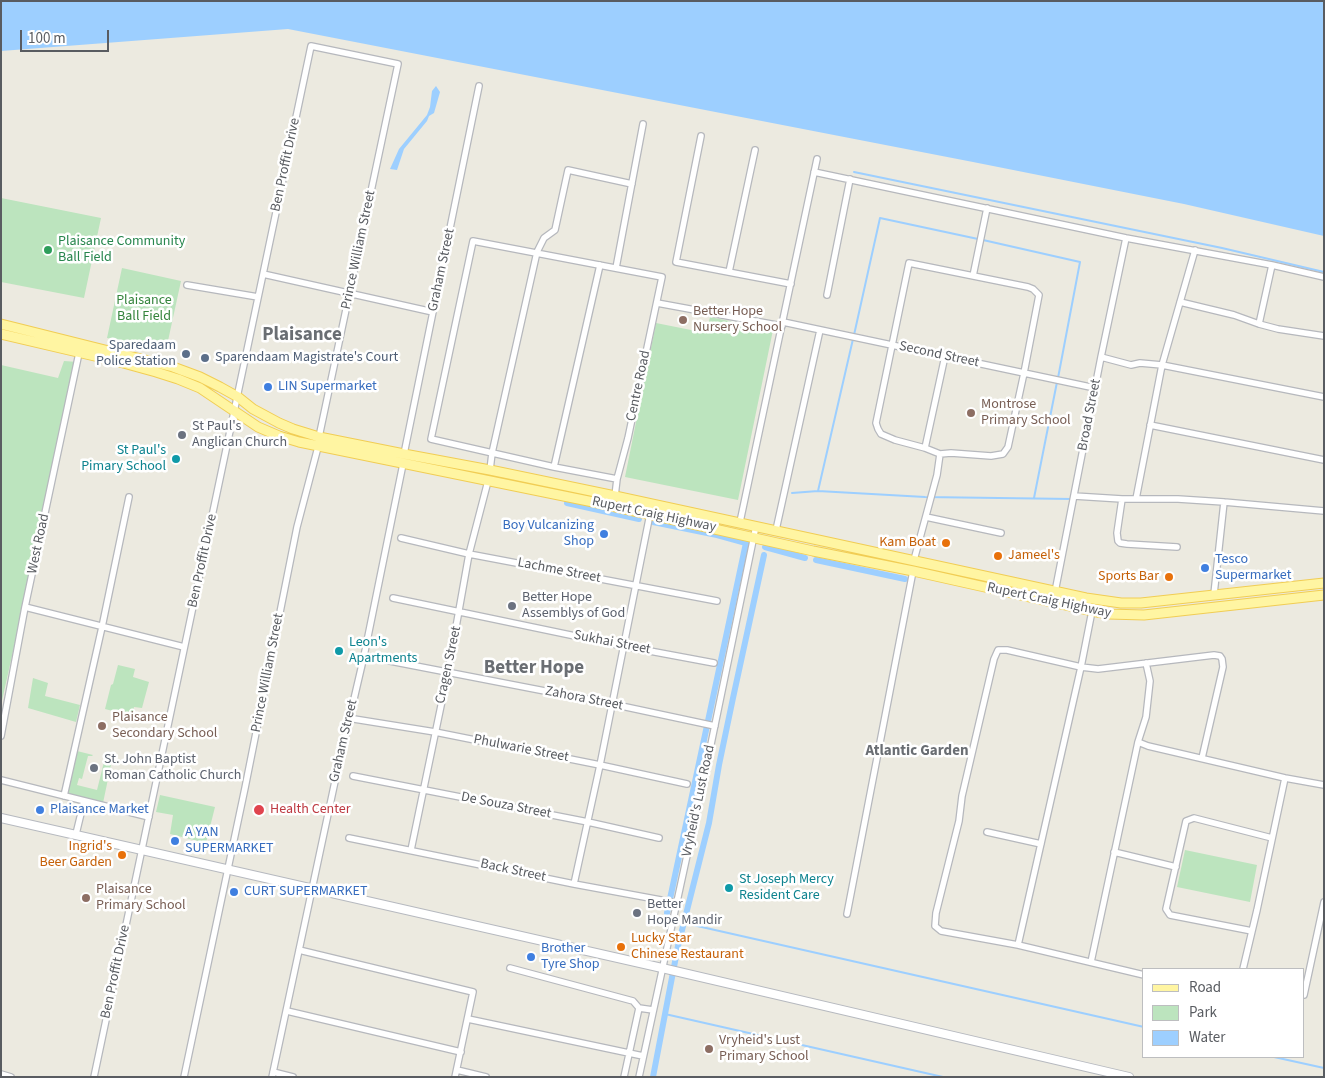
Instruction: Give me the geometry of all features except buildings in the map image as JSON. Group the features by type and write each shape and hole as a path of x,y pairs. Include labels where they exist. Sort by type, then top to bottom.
{"main road":[{"name":"Rupert Craig Highway","path":"1,324 173,367 200,377 238,397 253,409 278,423 319,437 488,481 650,514 1092,611 1144,616 1324,595"},
{"name":"Rupert Craig Highway","path":"1,334 178,379 200,388 258,427 279,436 318,447 490,470 740,522 1091,599 1121,603 1141,603 1324,584"},
{"path":"1,818 1129,1077"}],"street":[{"name":"Prince William Street","path":"312,46 398,64 319,437"},
{"name":"Ben Proffit Drive","path":"94,1077 312,46"},
{"name":"Graham Street","path":"273,1075 337,772 364,656 479,86"},
{"path":"617,479 554,467 431,439 473,241 616,268 643,124"},
{"path":"701,136 676,262 791,284"},
{"path":"729,272 755,150"},
{"path":"740,522 817,159"},
{"path":"490,470 492,453 537,252 544,238 555,230 568,170 632,184"},
{"path":"814,172 1126,238 1272,265 1324,277"},
{"path":"827,295 850,179"},
{"path":"973,276 987,208"},
{"name":"Broad Street","path":"1055,592 1126,238"},
{"path":"1136,499 1162,365 1195,250"},
{"path":"909,263 973,276 1028,287 1039,295 1007,451 1003,454 991,456 940,454 881,434 876,423 909,263"},
{"path":"554,467 600,264"},
{"path":"1259,324 1272,265"},
{"name":"Centre Road","path":"615,496 617,479 628,438 662,277 616,268"},
{"path":"263,274 433,312"},
{"path":"187,285 258,297"},
{"name":"Second Street","path":"657,302 820,330 1095,388"},
{"path":"1180,302 1234,315 1278,329 1324,336"},
{"path":"776,530 820,330"},
{"name":"West Road","path":"1,736 25,607 79,353"},
{"path":"926,448 945,356"},
{"path":"1101,358 1131,365 1140,363 1162,365 1324,397"},
{"path":"1150,425 1324,460"},
{"name":"Prince William Street","path":"184,1077 245,788 297,527 318,447"},
{"path":"914,560 933,490 940,454"},
{"name":"Cragen Street","path":"411,850 460,612 469,554 488,481"},
{"path":"1074,496 1224,502 1324,511"},
{"path":"64,796 129,497"},
{"path":"1122,499 1117,533 1118,542 1177,547"},
{"path":"1214,594 1224,502"},
{"path":"574,884 600,765 650,514"},
{"path":"926,517 1001,533"},
{"name":"Vryheid's Lust Road","path":"639,1077 653,1010 669,970 675,903 756,526"},
{"name":"Lachme Street","path":"401,538 469,554 717,601"},
{"path":"846,914 914,571"},
{"name":"Sukhai Street","path":"393,598 714,663"},
{"path":"25,607 184,647"},
{"path":"1018,945 1092,611"},
{"path":"1142,975 1018,945 941,931 935,926 936,913 959,821 962,796 994,659 998,650 1007,650 1081,667 1098,669 1214,655 1220,656 1223,667 1202,758"},
{"name":"Zahora Street","path":"364,656 612,704 713,726"},
{"path":"1091,962 1138,742 1146,717 1150,681 1146,663"},
{"name":"Phulwarie Street","path":"354,719 435,732 687,784"},
{"path":"1138,742 1148,746 1285,778 1324,785"},
{"name":"De Souza Street","path":"353,776 588,822 659,838"},
{"path":"1243,968 1285,778"},
{"path":"1,780 149,816"},
{"path":"76,834 84,800"},
{"path":"1252,931 1170,915 1166,909 1186,821 1194,818 1272,838"},
{"path":"988,832 1041,844"},
{"name":"Back Street","path":"349,838 675,903"},
{"path":"1114,852 1176,867"},
{"path":"1305,990 1324,902"},
{"path":"299,950 474,992 456,1073 486,1077"},
{"path":"510,968 634,1001 638,1008 624,1077"},
{"path":"638,1008 653,1010"},
{"path":"286,1011 461,1052"},
{"path":"468,1019 643,1056"},
{"path":"1,1074 12,1077"},
{"path":"273,1075 293,1077"}],"green space":[{"name":"Plaisance Community Ball Field","path":"1,198 101,218 84,298 1,282"},
{"name":"Plaisance Ball Field","path":"122,268 181,281 166,350 107,338"},
{"path":"710,317 773,330 738,500 625,477 656,323 706,333"},
{"path":"64,361 78,362 1,705 1,365 58,378"},
{"path":"118,665 135,669 133,677 149,682 142,708 134,707 132,716 105,709"},
{"path":"33,678 48,683 45,696 80,705 76,722 28,708"},
{"path":"77,751 93,755 88,756 82,779 79,778 77,785 97,790 105,758 112,760 103,803 67,794"},
{"path":"160,795 215,807 206,843 170,834 173,815 156,812"},
{"path":"1185,850 1257,865 1250,902 1177,887"}],"water":[{"path":"1,1 1324,1 1324,236 1184,204 288,29 1,51"},
{"path":"436,86 440,92 434,113 429,116 404,149 397,170 390,169 399,149 427,115 432,91"}],"waterway":[{"path":"854,172 1222,248 1324,272"},
{"path":"854,335 880,218 978,239"},
{"path":"983,240 1080,262 1058,378"},
{"path":"853,339 818,491 925,497 1072,499"},
{"path":"1034,498 1057,382"},
{"path":"792,493 818,491"},
{"path":"567,503 639,519"},
{"path":"653,522 746,543 667,913"},
{"path":"765,547 805,558"},
{"path":"653,1077 678,946 709,823 719,765 764,555"},
{"path":"816,560 905,579"},
{"path":"684,923 1142,1027"},
{"path":"665,1014 943,1077"},
{"path":"1279,1058 1324,1068"}],"place":[{"name":"Plaisance Community Ball Field","path":"48,250"},
{"name":"Better Hope Nursery School","path":"683,320"},
{"name":"Sparedaam Police Station","path":"186,354"},
{"name":"Sparendaam Magistrate's Court","path":"205,358"},
{"name":"LIN Supermarket","path":"268,387"},
{"name":"Montrose Primary School","path":"971,413"},
{"name":"St Paul's Anglican Church","path":"182,435"},
{"name":"St Paul's Pimary School","path":"176,459"},
{"name":"Boy Vulcanizing Shop","path":"604,534"},
{"name":"Kam Boat","path":"946,543"},
{"name":"Jameel's","path":"998,556"},
{"name":"Tesco Supermarket","path":"1205,568"},
{"name":"Sports Bar","path":"1169,577"},
{"name":"Better Hope Assemblys of God","path":"512,606"},
{"name":"Leon's Apartments","path":"339,651"},
{"name":"Plaisance Secondary School","path":"102,726"},
{"name":"St. John Baptist Roman Catholic Church","path":"94,768"},
{"name":"Plaisance Market","path":"40,810"},
{"name":"Health Center","path":"259,810"},
{"name":"A YAN SUPERMARKET","path":"175,841"},
{"name":"Ingrid's Beer Garden","path":"122,855"},
{"name":"St Joseph Mercy Resident Care","path":"729,888"},
{"name":"CURT SUPERMARKET","path":"234,892"},
{"name":"Plaisance Primary School","path":"86,898"},
{"name":"Better Hope Mandir","path":"637,913"},
{"name":"Lucky Star Chinese Restaurant","path":"621,947"},
{"name":"Brother Tyre Shop","path":"531,957"},
{"name":"Vryheid's Lust Primary School","path":"709,1049"}],"district":[{"name":"Plaisance","path":"302,336"},
{"name":"Better Hope","path":"534,669"},
{"name":"Atlantic Garden","path":"917,752"}]}
